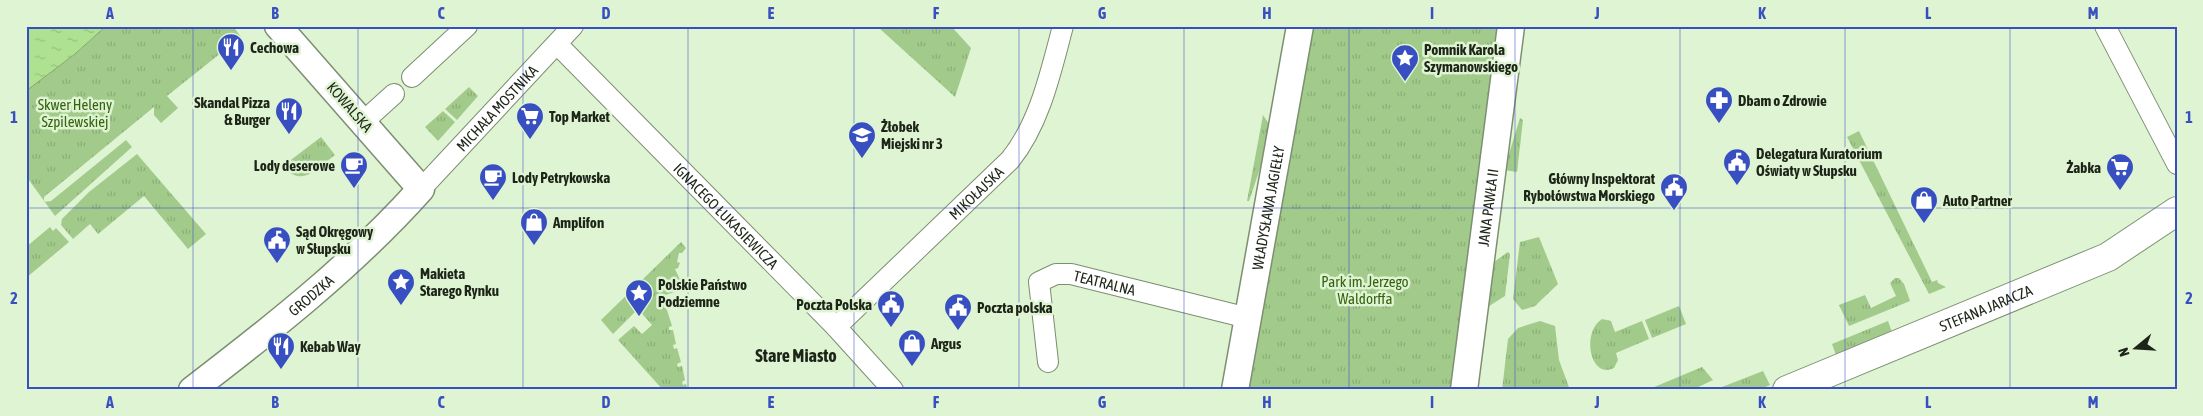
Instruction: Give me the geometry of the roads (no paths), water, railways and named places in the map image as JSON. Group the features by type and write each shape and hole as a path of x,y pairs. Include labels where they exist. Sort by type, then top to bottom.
{"main road":[{"name":"STEFANA JARACZA","path":"1786,390 2108,257 2177,211"}],"street":[{"name":"KOWALSKA","path":"278,26 421,189"},
{"path":"412,76 466,26"},
{"name":"MICHAŁA MOSTNIKA","path":"421,189 573,26"},
{"name":"MIKOŁAJSKA","path":"836,327 1010,160 1021,146 1036,116 1064,26"},
{"name":"WŁADYSŁAWA JAGIEŁŁY","path":"1235,390 1300,26"},
{"name":"JANA PAWŁA II","path":"1464,390 1511,26"},
{"path":"2105,26 2177,164"},
{"name":"IGNACEGO ŁUKASIEWICZA","path":"558,44 836,327 893,390"},
{"path":"363,122 394,94"},
{"name":"GRODZKA","path":"192,390 305,301 388,225 421,189"},
{"name":"TEATRALNA","path":"1048,362 1039,282 1056,274 1071,274 1248,318"}],"water":[{"path":"26,26 106,26 75,54 26,91"}],"place":[{"name":"Cechowa","path":"231,71"},
{"name":"Pomnik Karola Szymanowskiego","path":"1405,82"},
{"name":"Dbam o Zdrowie","path":"1719,124"},
{"name":"Skandal Pizza & Burger","path":"289,135"},
{"name":"Top Market","path":"530,140"},
{"name":"Żłobek Miejski nr 3","path":"862,159"},
{"name":"Delegatura Kuratorium Oświaty w Słupsku","path":"1737,186"},
{"name":"Lody deserowe","path":"354,189"},
{"name":"Żabka","path":"2120,191"},
{"name":"Lody Petrykowska","path":"493,201"},
{"name":"Główny Inspektorat Rybołówstwa Morskiego","path":"1674,211"},
{"name":"Auto Partner","path":"1924,224"},
{"name":"Amplifon","path":"534,246"},
{"name":"Sąd Okręgowy w Słupsku","path":"277,264"},
{"name":"Makieta Starego Rynku","path":"401,306"},
{"name":"Polskie Państwo Podziemne","path":"639,317"},
{"name":"Poczta Polska","path":"891,328"},
{"name":"Poczta polska","path":"958,331"},
{"name":"Argus","path":"912,367"},
{"name":"Kebab Way","path":"281,370"}],"district":[{"name":"Stare Miasto","path":"796,355"}],"park label":[{"name":"Skwer Heleny Szpilewskiej","path":"75,112"},
{"name":"Park im. Jerzego Waldorffa","path":"1365,290"}]}
